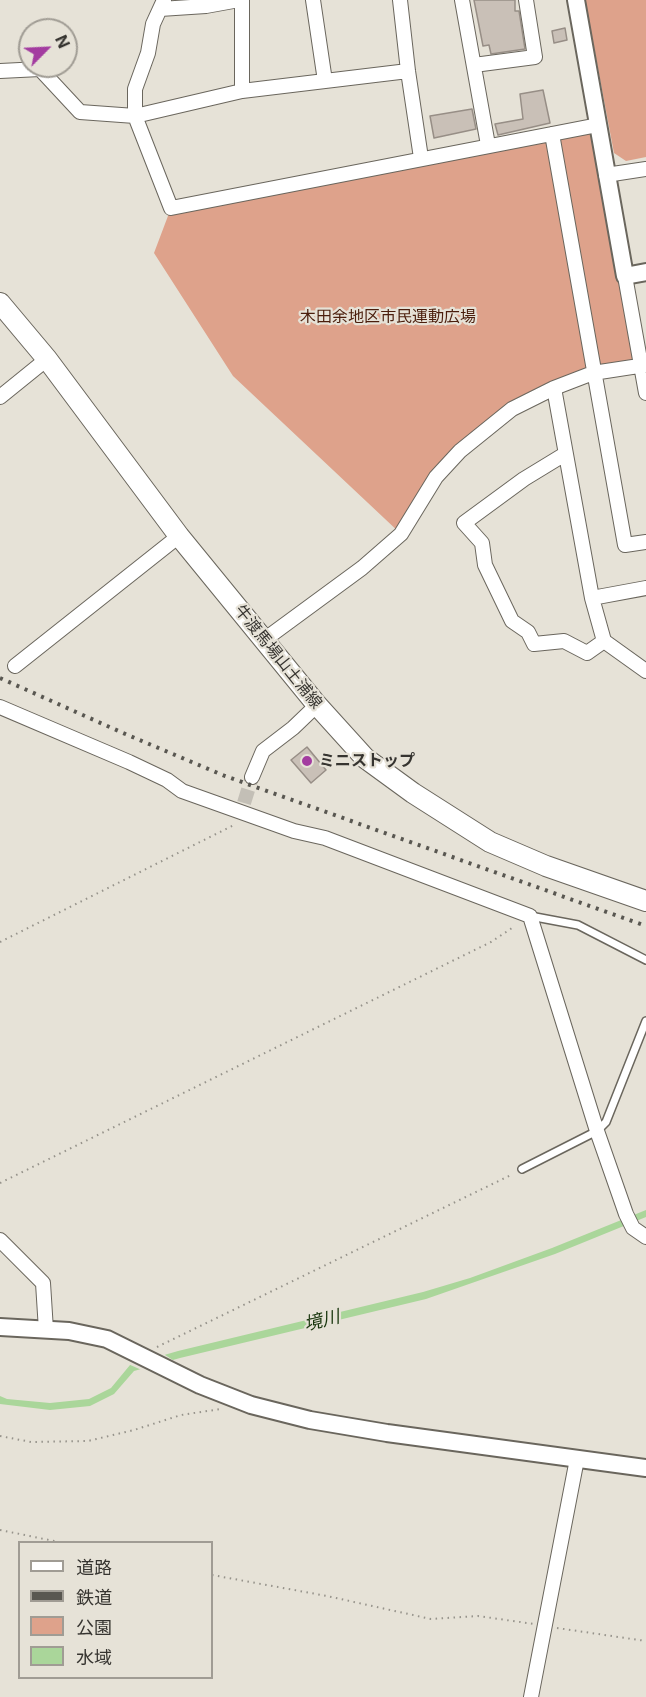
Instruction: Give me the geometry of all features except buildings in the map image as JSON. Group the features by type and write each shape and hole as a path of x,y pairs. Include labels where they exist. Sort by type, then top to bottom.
{"main road":[{"name":"牛渡馬場山土浦線","path":"0,303 47,359 179,536 317,705 365,758 413,793 490,842 546,866 646,901"}],"street":[{"path":"242,91 240,0 206,6 162,5 153,24 148,53 135,89 135,116 171,208 598,125"},
{"path":"313,0 325,81"},
{"path":"400,0 421,158"},
{"path":"462,0 488,145"},
{"path":"474,65 536,57 526,0"},
{"path":"576,0 606,175 644,365 646,393"},
{"path":"0,71 40,69 80,112 135,116 242,91 408,71"},
{"path":"552,134 625,545 646,542"},
{"path":"606,175 646,169"},
{"path":"625,276 646,272"},
{"path":"0,397 47,359"},
{"path":"264,640 362,568 401,534 436,477 459,451 513,409 554,388 593,373 644,365"},
{"path":"554,388 592,598 604,641 646,670"},
{"path":"565,453 524,479 464,523 482,543 485,565 513,621 528,632 534,644 564,641 587,653 604,641"},
{"path":"15,666 179,536"},
{"path":"592,598 646,588"},
{"path":"252,777 263,751 293,728 317,705"},
{"path":"0,707 129,762 167,780 182,791 243,808 294,831 325,838 530,916 597,1131 626,1214 633,1228 646,1237"},
{"path":"0,1240 43,1283 46,1330"},
{"path":"0,1327 89,1334 107,1339 200,1385 251,1405 310,1420 646,1468"},
{"path":"531,1697 577,1459"}],"lane":[{"path":"530,916 578,925 646,960"},
{"path":"522,1169 597,1131 606,1122 646,1021"}],"path":[{"path":"0,942 235,827 243,808"},
{"path":"0,1183 491,942 530,916"},
{"path":"143,1356 522,1169"},
{"path":"0,1436 31,1443 88,1441 181,1415 251,1405"},
{"path":"0,1530 54,1541"},
{"path":"213,1575 327,1596 431,1619 478,1616 646,1641"}],"green space":[{"path":"585,0 646,0 646,157 626,161 614,153"},
{"name":"木田余地区市民運動広場","path":"598,125 641,366 554,388 460,451 401,534 233,376 154,253 171,208"}],"water":[{"name":"境川","path":"646,1210 646,1217 555,1254 426,1299 134,1371 114,1394 90,1406 50,1410 0,1404 0,1396 7,1399 50,1403 89,1399 111,1388 130,1365 178,1351 423,1292 470,1278"}],"pier":[{"path":"162,1353 176,1362 144,1371 128,1364"}],"tunnel":[{"path":"244,803 252,777"}],"railway":[{"path":"0,678 225,776 646,926"}],"place":[{"name":"ミニストップ","path":"307,761"}]}
